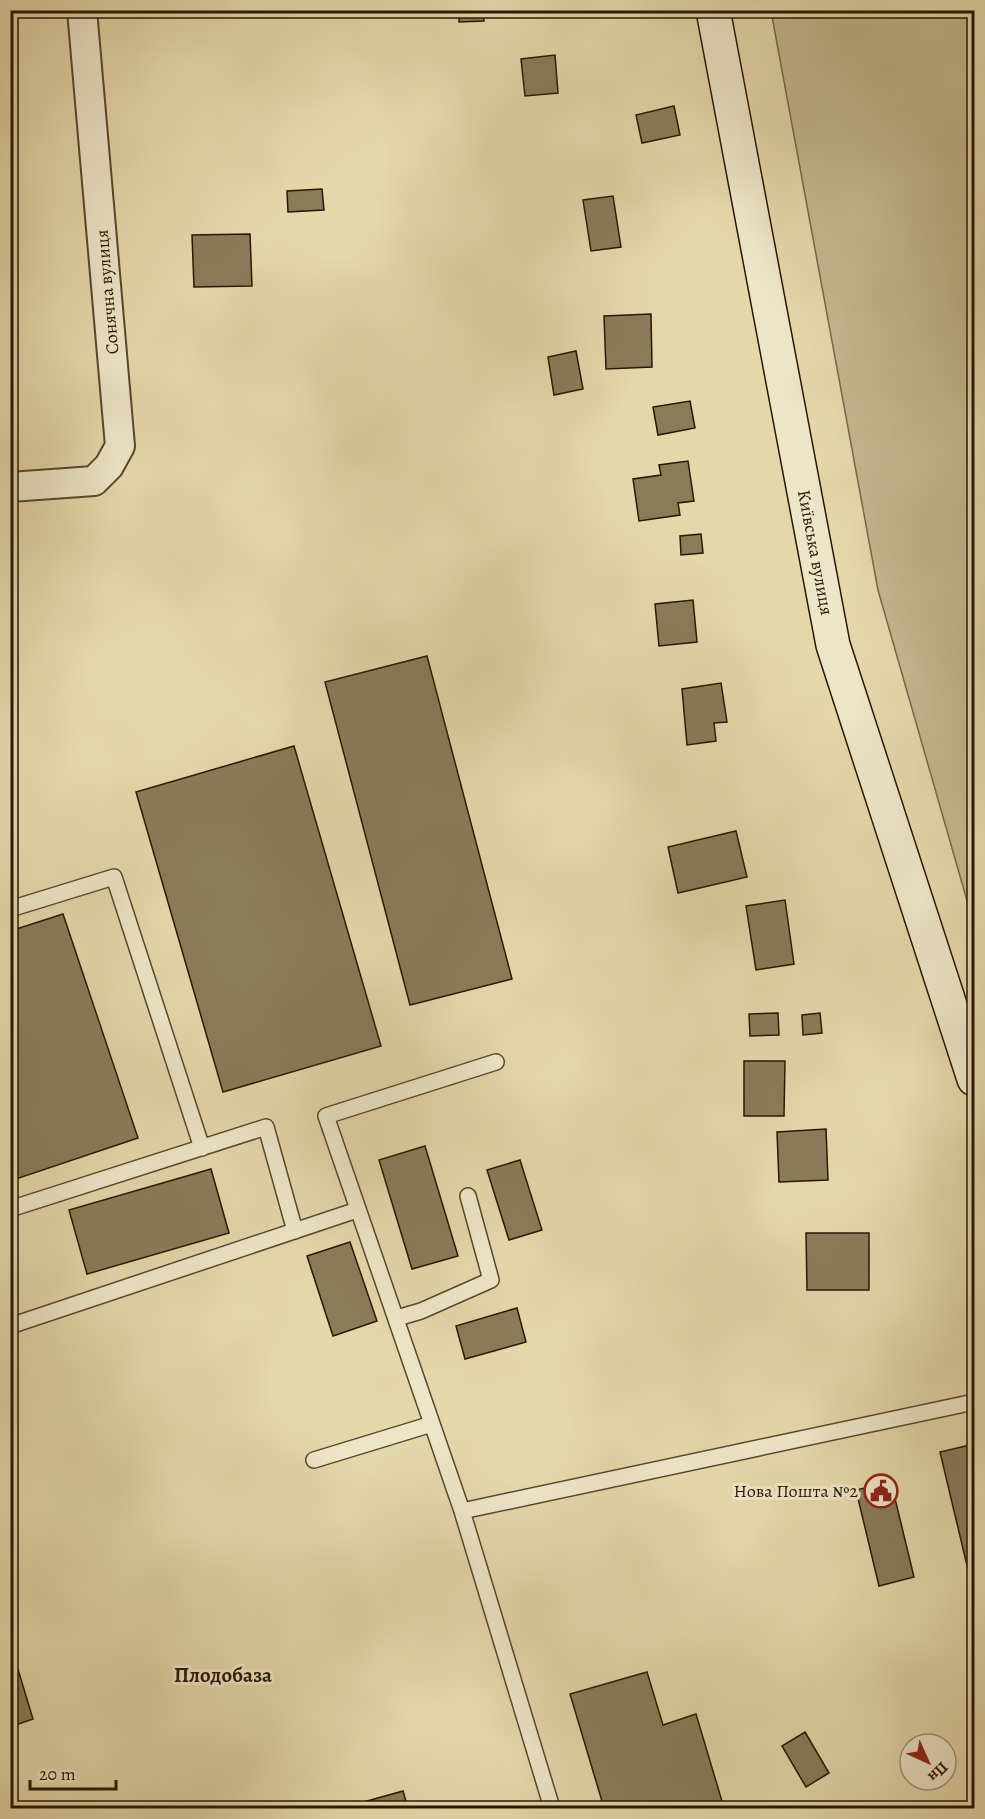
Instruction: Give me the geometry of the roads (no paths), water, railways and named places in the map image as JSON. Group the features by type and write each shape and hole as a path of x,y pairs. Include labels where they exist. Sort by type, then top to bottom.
{"main road":[{"name":"Київська вулиця","path":"714,10 833,645 975,1079"}],"street":[{"name":"Сонячна вулиця","path":"10,487 94,481 109,465 120,446 82,10"}],"lane":[{"path":"10,909 114,877 202,1148"},
{"path":"496,1062 326,1116 462,1511 552,1809"},
{"path":"10,1209 266,1127 295,1231"},
{"path":"397,1318 421,1311 490,1280 468,1196"},
{"path":"10,1326 357,1210"},
{"path":"462,1511 975,1402"},
{"path":"314,1460 432,1424"}],"place":[{"name":"Нова Пошта №2","path":"881,1491"}],"district":[{"name":"Плодобаза","path":"223,1675"}]}
